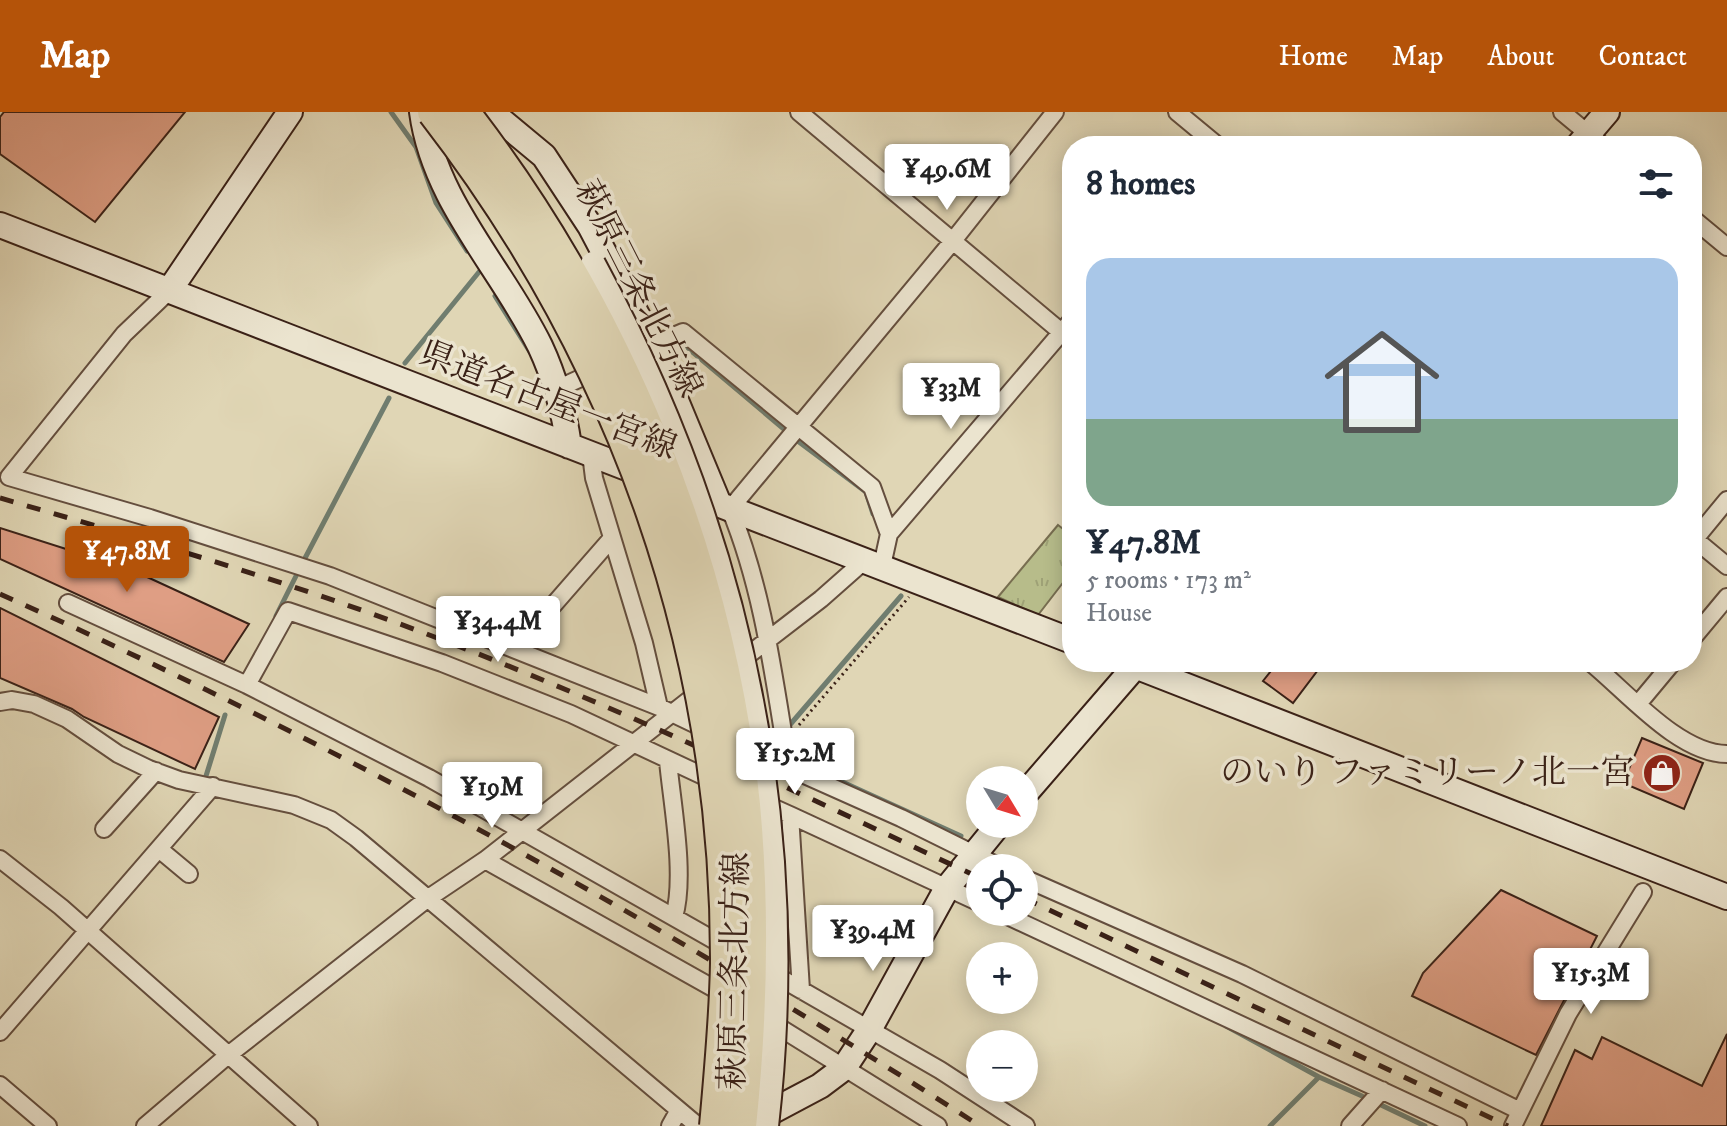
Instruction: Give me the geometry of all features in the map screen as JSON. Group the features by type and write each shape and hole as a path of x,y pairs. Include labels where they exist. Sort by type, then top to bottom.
{"highway":[{"path":"433,112 500,205 573,326 630,449 656,520 675,586 705,718 717,802 724,885 726,964 715,1126"},
{"path":"464,112 521,191 558,251 625,375 653,440 700,580 732,717 744,805 752,974 743,1126"}],"main road":[{"path":"169,291 290,112"},
{"path":"422,112 441,178 454,205 527,323 580,450"},
{"path":"491,112 532,144 553,167 614,268 653,345 725,506"},
{"name":"萩原三条北方線","path":"491,112 535,168 593,264 643,359 679,444 718,557 747,672 766,794 777,931 773,1051 766,1126"},
{"path":"1593,136 1607,112"},
{"name":"県道名古屋一宮線","path":"0,225 1062,637"},
{"path":"1038,778 1126,672"},
{"path":"1156,672 1727,897"},
{"path":"973,854 987,838"},
{"path":"743,1126 820,1086 844,1068 869,1030 947,888 966,863"}],"street":[{"path":"799,112 952,242 1062,326"},
{"path":"789,769 756,583 725,506 952,242 1055,112"},
{"path":"1177,112 1205,136"},
{"path":"1562,112 1584,136"},
{"path":"1702,226 1727,247"},
{"path":"169,291 124,334 9,477 330,576 665,710 789,769 838,784 903,812 973,854"},
{"path":"557,389 683,332 872,487 889,534"},
{"path":"145,1126 227,1056 427,899 485,860 634,742 665,710 873,564 889,534 1062,339"},
{"path":"580,450 594,478 665,710"},
{"path":"1702,529 1727,500"},
{"path":"515,649 611,539"},
{"path":"1702,545 1727,566"},
{"path":"1702,627 1727,597"},
{"path":"68,603 247,685 429,778 940,1070 1026,1126"},
{"path":"247,685 288,611 442,663 571,714 966,897"},
{"path":"1601,672 1674,735 1693,747 1713,754 1727,754"},
{"path":"1638,704 1665,672"},
{"path":"0,702 12,700 34,704 67,719 118,754 179,780 294,805 331,820 698,1126"},
{"path":"668,761 677,869 678,904 674,917"},
{"path":"104,829 156,771"},
{"path":"0,1032 213,786"},
{"path":"790,815 801,990"},
{"path":"159,849 189,874"},
{"path":"0,859 88,931 309,1126"},
{"path":"485,860 692,975 938,1126"},
{"path":"1038,884 1242,974 1517,1118 1568,1014 1643,892"},
{"path":"1029,926 1458,1126"},
{"path":"0,1085 48,1126"},
{"path":"1350,1126 1382,1090"},
{"path":"670,1126 679,1110"}],"path":[{"path":"794,731 922,582"}],"green space":[{"path":"1058,525 1062,528 1062,584 1038,615 998,597"}],"building":[{"path":"4,112 185,112 95,222 0,154 0,117"},
{"path":"0,528 132,570 249,624 224,662 0,559"},
{"path":"0,608 219,717 195,769 0,678"},
{"path":"1270,672 1316,672 1293,703 1263,681"},
{"path":"1642,738 1703,763 1684,809 1623,783"},
{"path":"1501,890 1597,936 1536,1055 1412,996 1423,973"},
{"path":"1727,1034 1727,1126 1541,1126 1575,1050 1592,1059 1602,1037 1702,1086"}],"waterway":[{"path":"391,112 416,147 436,203 467,251"},
{"path":"405,363 479,272"},
{"path":"495,296 530,352"},
{"path":"683,344 785,430"},
{"path":"303,562 389,398"},
{"path":"795,439 866,492 873,514"},
{"path":"276,616 296,576"},
{"path":"788,727 901,596"},
{"path":"206,776 225,715"},
{"path":"794,756 794,760 961,836"},
{"path":"1226,1026 1319,1077 1270,1126"},
{"path":"1319,1077 1362,1096"},
{"path":"1381,1105 1425,1126"}],"railway":[{"path":"0,498 272,580 379,616 502,663 640,721 966,871"},
{"path":"0,594 253,713 500,841 743,979 980,1126"},
{"path":"1038,905 1508,1126"}],"place":[{"name":"のいり ファミリーノ北一宮","path":"1662,773"}]}
